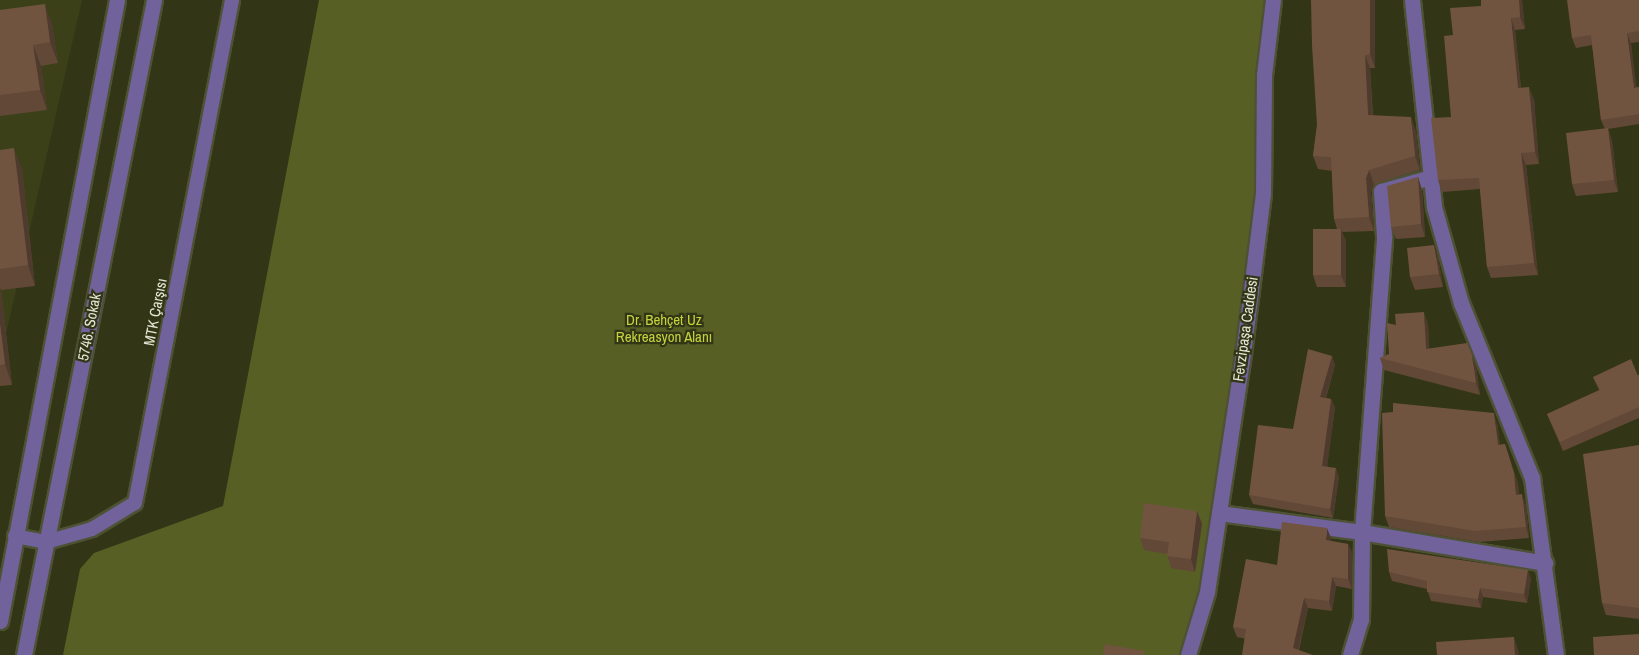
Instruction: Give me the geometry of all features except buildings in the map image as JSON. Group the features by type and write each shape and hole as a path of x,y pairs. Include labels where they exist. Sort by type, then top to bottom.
{"street":[{"path":"0,621 117,0"},
{"name":"5746. Sokak","path":"24,655 154,0"},
{"name":"Fevzipaşa Caddesi","path":"1188,655 1207,592 1263,193 1264,75 1273,0"},
{"path":"1412,0 1434,207 1461,303 1532,477 1556,655"},
{"path":"1350,655 1361,621 1362,532 1384,236 1381,191 1431,177"},
{"path":"1219,513 1362,532 1545,563"}],"lane":[{"name":"MTK Çarşısı","path":"15,537 46,542 92,529 135,503 232,0"}],"shaded area":[{"path":"0,0 82,0 0,360"}],"green space":[{"name":"Dr. Behçet Uz Rekreasyon Alanı","path":"319,0 1265,0 1259,193 1206,591 1185,655 63,655 80,569 94,553 223,506"}]}
